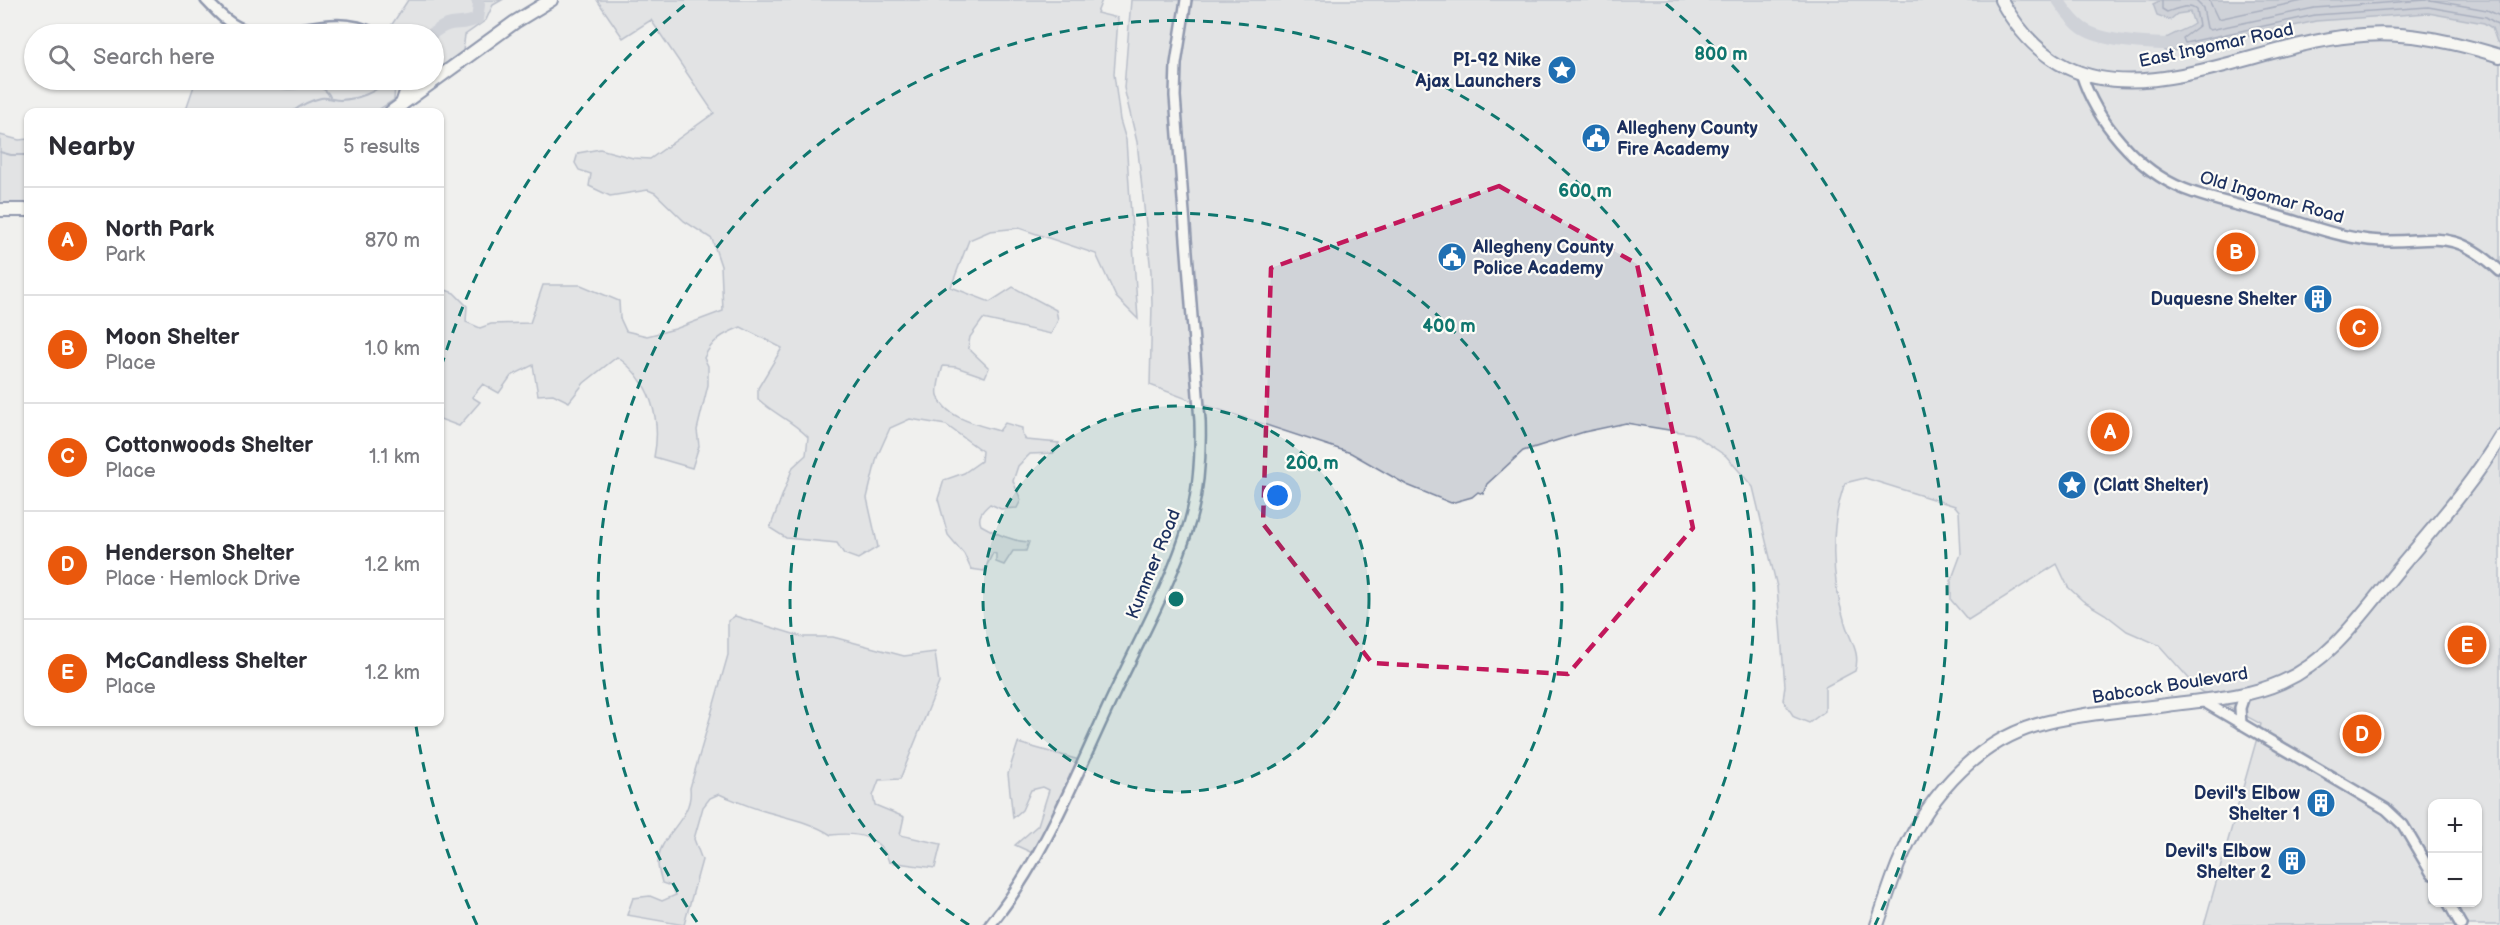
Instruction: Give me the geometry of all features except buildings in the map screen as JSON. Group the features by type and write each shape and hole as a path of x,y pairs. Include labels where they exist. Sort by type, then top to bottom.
{"main road":[{"path":"444,72 551,0"},
{"name":"East Ingomar Road","path":"2001,0 2019,28 2035,46 2057,62 2081,73 2110,81 2149,81 2299,45 2365,35 2432,38 2500,56"},
{"path":"402,104 407,90"},
{"path":"396,108 415,90"},
{"path":"0,210 24,210"},
{"name":"Babcock Boulevard","path":"1877,925 1898,865 1919,825 1958,772 1982,752 2011,735 2046,723 2245,693 2281,682 2297,674 2337,642 2455,502 2500,437"}],"street":[{"path":"206,0 232,24"},
{"name":"Kummer Road","path":"990,925 1024,877 1058,816 1163,590 1180,551 1192,513 1200,459 1200,421 1175,96 1176,64 1186,0"},
{"name":"Old Ingomar Road","path":"2081,73 2090,98 2120,141 2143,163 2176,186 2353,237 2386,240 2436,238 2453,240 2475,250 2500,271"},
{"path":"2241,724 2240,708 2245,693"},
{"path":"2201,700 2386,809 2403,825 2428,866"},
{"path":"2450,907 2461,925"}],"highlighted area":[{"path":"1499,186 1637,264 1693,528 1568,674 1372,663 1263,524 1271,268"}],"shaded area":[{"path":"408,0 502,0 493,5 486,20 465,35 463,51 444,65 444,24 392,24"},
{"path":"597,0 1102,0 1097,13 1118,18 1114,74 1120,120 1126,140 1138,319 1116,297 1096,254 1019,228 990,231 969,240 951,287 990,302 1013,287 1056,310 1058,320 1051,334 983,319 970,337 968,348 989,368 985,377 956,367 943,366 938,388 938,395 942,403 963,419 999,431 1005,423 1022,428 1022,434 1026,440 1059,443 1054,453 1030,454 1018,466 1013,481 1021,500 1017,508 1001,509 990,504 980,516 981,525 1010,539 1029,542 1026,551 1013,551 1004,565 996,562 996,554 993,553 984,571 971,569 964,554 948,535 938,499 944,480 964,473 981,461 982,451 946,425 910,419 890,428 877,457 867,498 878,547 858,559 844,554 837,543 786,538 770,528 793,467 806,455 808,437 758,399 758,388 782,348 741,327 719,338 704,358 708,366 708,385 697,430 699,446 692,468 654,457 656,428 651,401 638,377 617,357 584,383 569,402 553,394 538,395 533,365 511,376 499,393 483,384 472,397 480,402 459,426 444,420 444,289 454,293 467,306 466,322 480,328 491,324 530,323 543,285 581,285 619,301 620,318 626,331 647,336 675,329 723,311 721,266 712,239 684,221 655,193 648,190 610,196 589,186 591,174 579,170 575,163 578,153 600,149 633,158 650,159 714,113 651,20 623,38"},
{"path":"1131,0 2500,0 2500,925 2204,925 2261,724 2200,691 2159,645 2127,631 2083,601 2068,587 2057,564 1968,620 1951,600 1951,581 1961,554 1959,511 1955,506 1865,478 1845,483 1836,517 1835,571 1840,606 1857,658 1855,671 1825,687 1825,711 1809,723 1794,717 1783,700 1785,686 1777,587 1753,487 1726,456 1693,434 1626,423 1584,432 1523,451 1487,484 1483,494 1478,492 1472,497 1451,503 1407,485 1351,453 1205,405 1203,388 1194,385 1195,402 1150,385 1151,272 1137,142 1124,88"},
{"path":"193,90 395,90 394,100 381,108 186,108"},
{"path":"0,135 24,139 24,203 0,203"},
{"path":"735,616 803,637 833,637 904,656 935,652 939,683 900,779 879,780 873,796 875,805 904,817 900,835 941,844 935,868 889,862 880,846 866,837 849,834 831,835 807,824 753,808 719,794 710,798 703,807 694,839 702,860 684,925 627,915 633,898 650,896 662,901 676,895 671,886 662,883 658,866 659,854 663,844 687,809 690,788 728,655 728,621"},
{"path":"1018,743 1083,761 1037,855 1015,845 1038,825 1049,790 1043,787 1031,790 1022,810 1013,818 1008,774"}],"water":[{"path":"2162,0 2500,0 2500,43 2497,42 2492,28 2484,23 2428,13 2316,21 2186,50 2165,51 2157,45 2194,24 2190,12 2177,14 2170,20 2157,15 2153,4"}],"waterway":[{"path":"444,26 477,19 479,5 477,0"},
{"path":"2058,0 2075,22 2091,33 2126,41 2173,44"},
{"path":"324,90 330,97"},
{"path":"299,108 321,98 340,100 353,98 373,90"},
{"path":"0,152 24,155"}],"place":[{"name":"PI-92 Nike Ajax Launchers","path":"1562,70"},
{"name":"Allegheny County Fire Academy","path":"1596,138"},
{"name":"Moon Shelter","path":"2236,252"},
{"name":"Allegheny County Police Academy","path":"1452,257"},
{"name":"Duquesne Shelter","path":"2318,299"},
{"name":"Cottonwoods Shelter","path":"2359,328"},
{"name":"North Park","path":"2110,432"},
{"name":"(Clatt Shelter)","path":"2072,485"},
{"name":"McCandless Shelter","path":"2467,645"},
{"name":"Henderson Shelter","path":"2362,734"},
{"name":"Devil's Elbow Shelter 1","path":"2321,803"},
{"name":"Devil's Elbow Shelter 2","path":"2292,861"}]}
